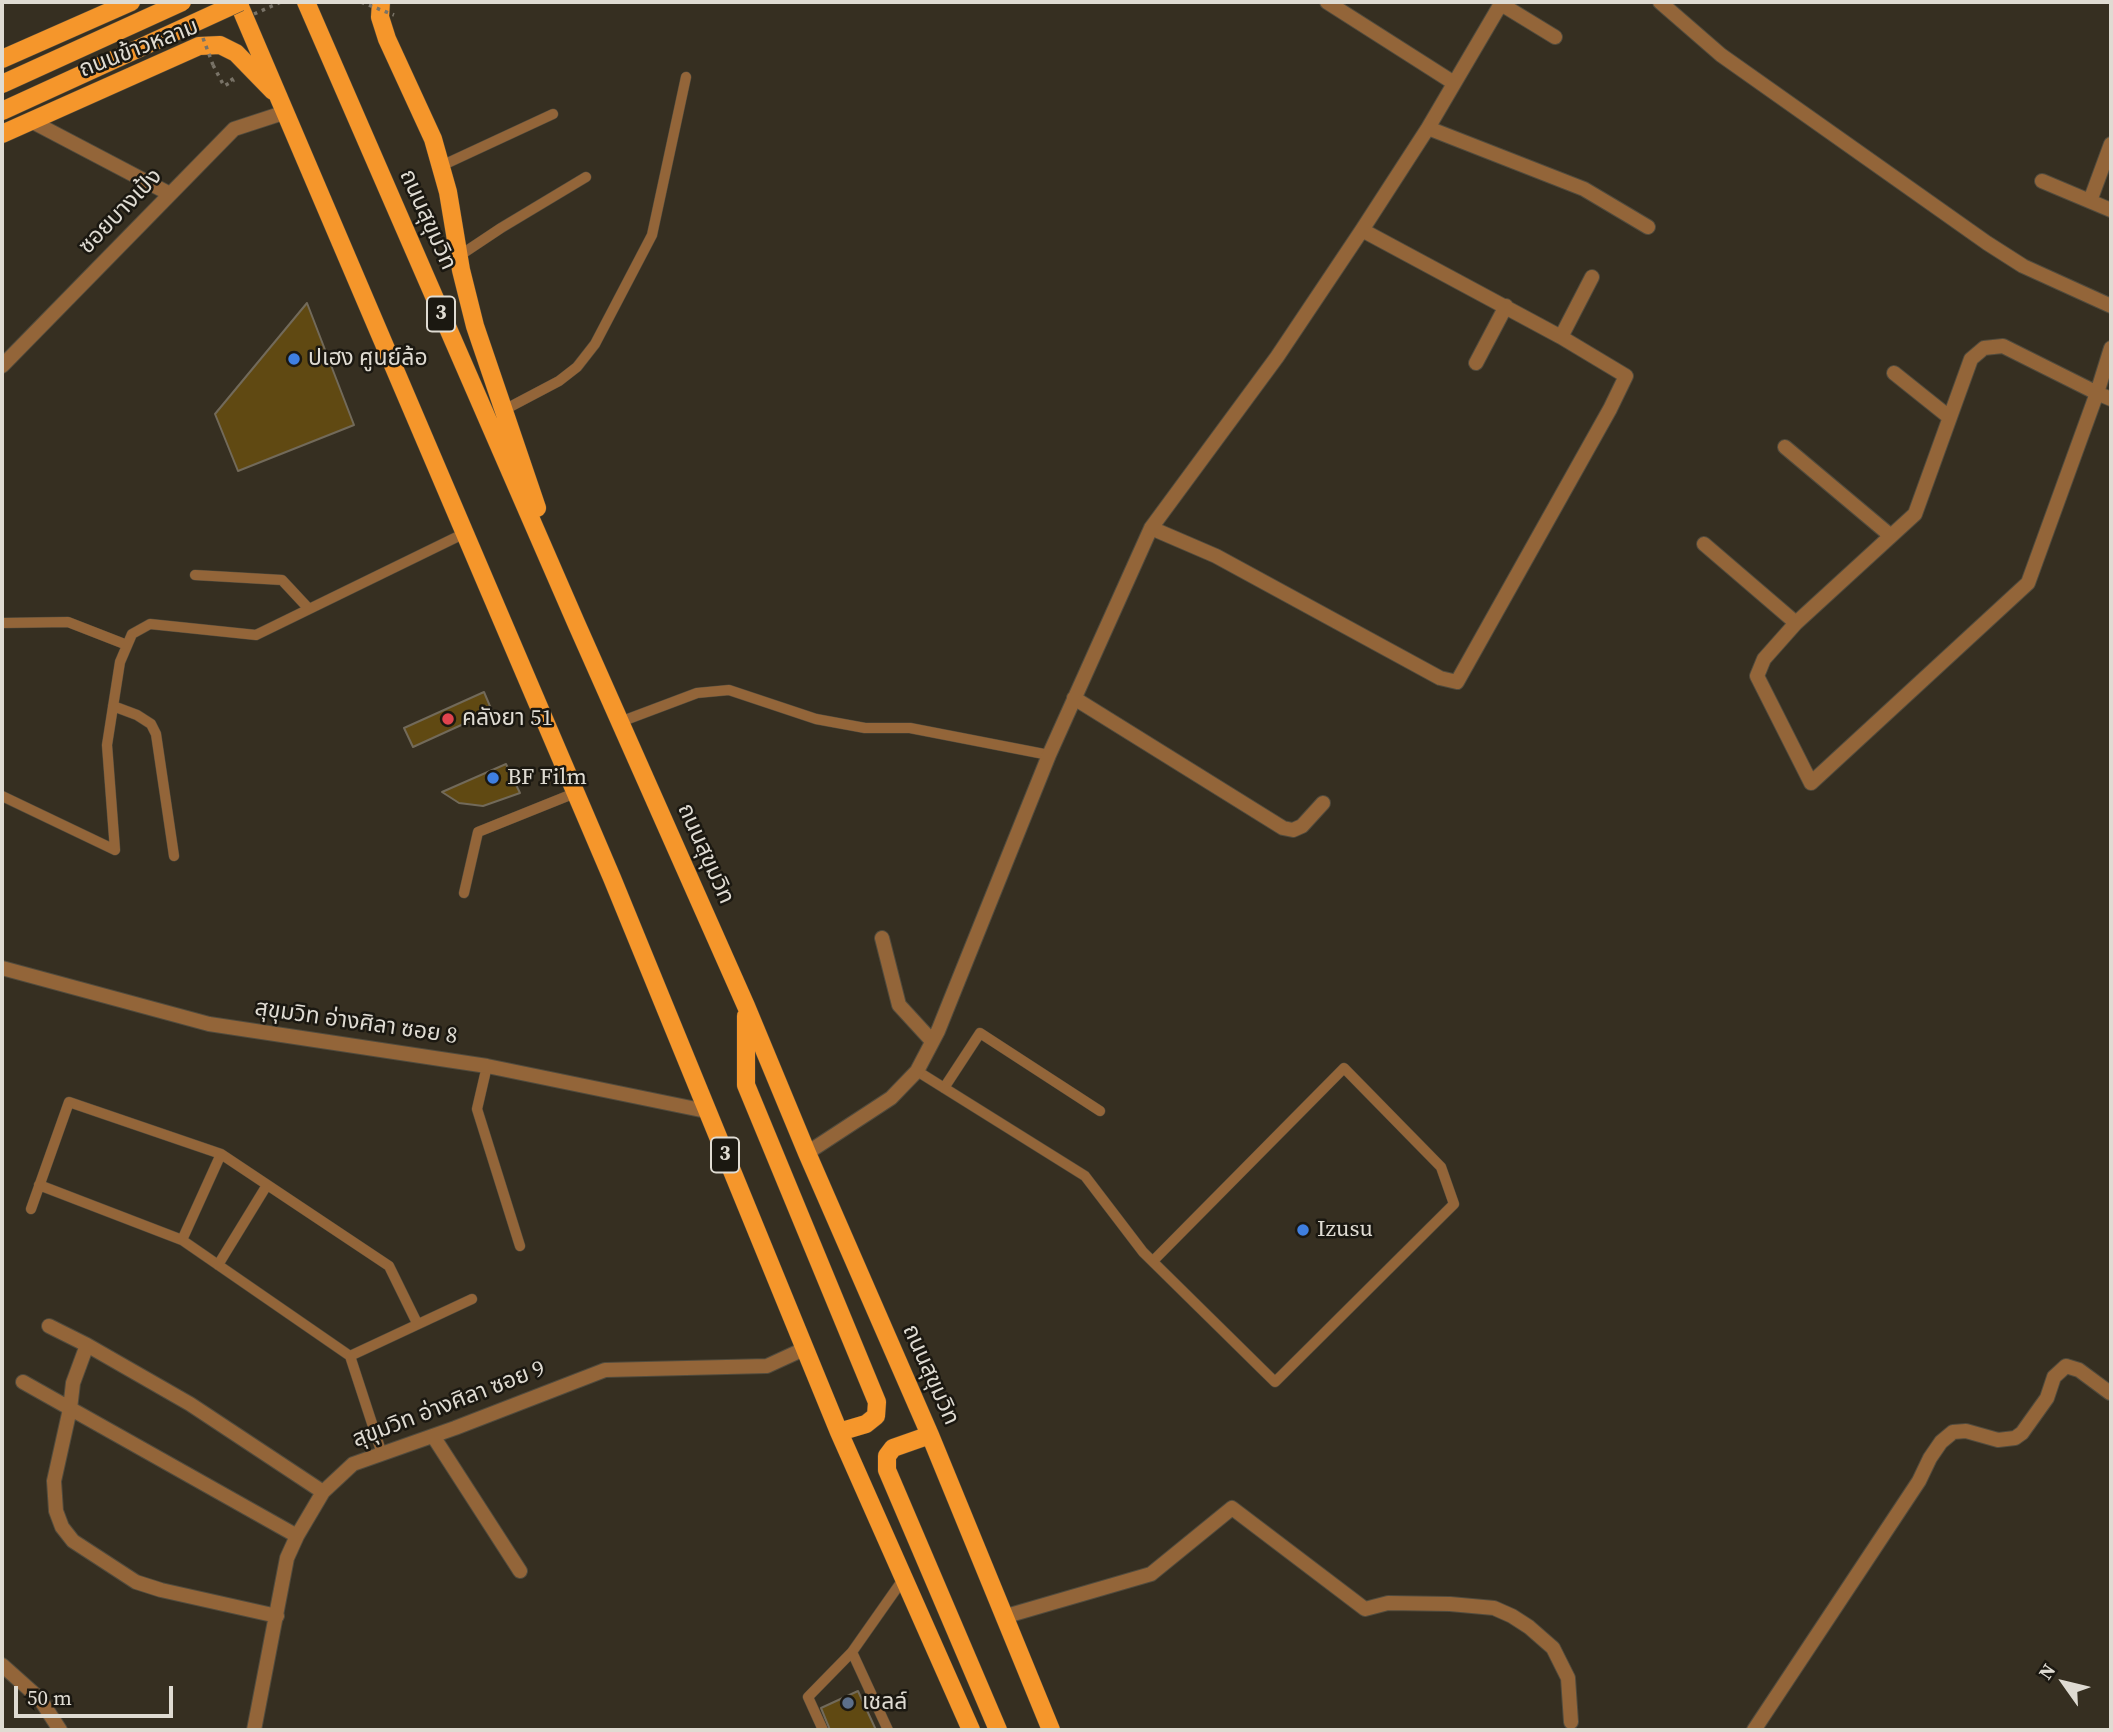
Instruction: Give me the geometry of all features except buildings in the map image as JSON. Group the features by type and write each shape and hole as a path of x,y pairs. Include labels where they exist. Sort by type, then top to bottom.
{"main road":[{"name":"ถนนข้าวหลาม","path":"2,60 130,2"},
{"path":"161,62 177,48 181,38 178,17 164,2"},
{"name":"ถนนข้าวหลาม","path":"2,84 182,2"},
{"name":"ถนนข้าวหลาม","path":"2,111 239,2"},
{"name":"3","path":"239,2 575,793 839,1432 971,1730"},
{"name":"ถนนสุขุมวิท","path":"306,2 746,1006 930,1435 1051,1730"},
{"path":"381,2 380,17 387,39 433,139 448,192 475,326 577,625"},
{"name":"ถนนข้าวหลาม","path":"2,134 199,46 220,45 236,53 283,105"},
{"path":"746,1006 746,1085 877,1402 876,1416 866,1424 839,1432"},
{"path":"930,1435 893,1448 887,1456 887,1470 998,1730"}],"street":[{"path":"1327,2 1454,83"},
{"path":"1660,2 1721,55 1987,243 2023,266 2111,306"},
{"path":"807,1153 891,1098 917,1070 932,1041 1049,755 1151,528 1277,357 1362,230 1429,128 1501,3 1555,37"},
{"name":"ซอยบางเป้ง","path":"2,366 234,129 283,105"},
{"path":"31,121 170,194"},
{"path":"1429,128 1584,189 1648,227"},
{"path":"2090,201 2111,144"},
{"path":"2042,181 2111,210"},
{"path":"1151,528 1216,556 1440,678 1457,682 1626,376 1506,306 1362,230"},
{"path":"1561,337 1592,277"},
{"path":"1476,363 1506,306"},
{"path":"2111,348 2097,393 2028,583 1811,783 1757,676 1764,659 1796,623 1915,514 1971,359 1984,348 2003,346 2097,393 2111,399"},
{"path":"2097,393 2111,369"},
{"path":"1894,373 1949,417"},
{"path":"1785,447 1891,536"},
{"path":"1704,544 1796,623"},
{"path":"1074,698 1283,828 1293,830 1302,827 1323,803"},
{"path":"882,938 899,1005 932,1041"},
{"name":"สุขุมวิท อ่างศิลา ซอย 8","path":"2,968 209,1024 487,1066 706,1111"},
{"path":"49,1326 190,1404 323,1492"},
{"path":"87,1345 72,1382 70,1409 54,1481 56,1511 62,1527 73,1541 136,1582 277,1616"},
{"name":"สุขุมวิท อ่างศิลา ซอย 9","path":"254,1730 287,1558 323,1492 353,1464 605,1370 767,1366 804,1349"},
{"path":"1754,1730 1919,1481 1941,1442 1953,1432 1966,1431 1998,1440 2022,1433 2047,1398 2054,1377 2066,1366 2079,1370 2110,1393"},
{"path":"23,1382 297,1536"},
{"path":"433,1436 520,1571"},
{"path":"1003,1617 1151,1574 1231,1508 1365,1609 1388,1603 1450,1604 1494,1608 1512,1616 1553,1648 1568,1678 1571,1723"},
{"path":"2,1665 40,1699 60,1730"}],"lane":[{"path":"504,410 559,381 577,367 595,344 652,235 686,77"},
{"path":"441,166 553,114"},
{"path":"459,256 586,177"},
{"path":"2,796 115,850 107,744 120,662 132,634 150,624 256,635 465,533"},
{"path":"195,575 282,580 309,609"},
{"path":"2,623 68,622 127,645"},
{"path":"620,722 697,693 729,690 816,719 864,728 910,728 1049,755"},
{"path":"113,706 137,715 151,724 156,734 174,856"},
{"path":"464,892 478,832 575,793"},
{"path":"944,1088 979,1033 1100,1111"},
{"path":"487,1066 477,1109 520,1246"},
{"path":"917,1070 1085,1176 1143,1252 1275,1382 1454,1204 1441,1167 1344,1068 1153,1261"},
{"path":"31,1209 69,1102 221,1154 389,1266 417,1323"},
{"path":"182,1240 221,1154"},
{"path":"39,1185 182,1240 351,1356 382,1454"},
{"path":"218,1265 267,1185"},
{"path":"351,1356 472,1299"},
{"path":"823,1730 808,1697 852,1652 904,1578"},
{"path":"852,1652 888,1730"}],"path":[{"path":"362,2 394,15"},
{"path":"214,65 224,86 233,81 228,72"}],"place":[{"name":"ปเฮง ศูนย์ล้อ","path":"294,359"},
{"name":"คลังยา 51","path":"448,719"},
{"name":"BF Film","path":"493,778"},
{"name":"Izusu","path":"1303,1230"},
{"name":"เชลล์","path":"848,1703"}]}
